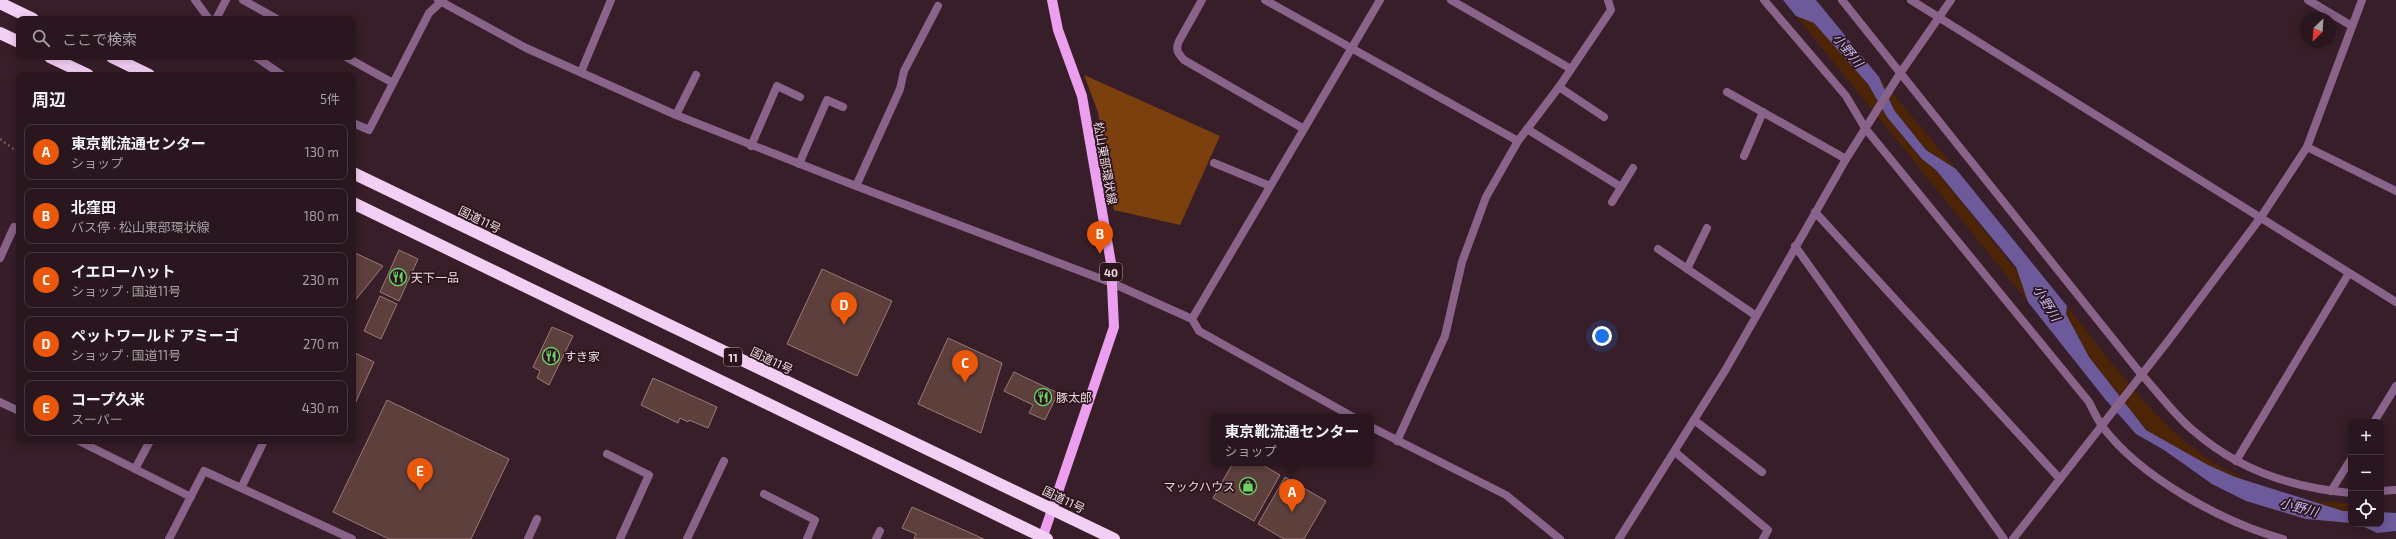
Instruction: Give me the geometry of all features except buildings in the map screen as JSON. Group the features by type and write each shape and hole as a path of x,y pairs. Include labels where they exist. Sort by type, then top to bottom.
{"highway":[{"path":"0,3 27,16"},
{"path":"0,33 16,41"},
{"path":"56,60 82,72"},
{"path":"118,60 143,72"},
{"name":"国道11号","path":"356,174 1114,539"},
{"name":"11","path":"356,204 1044,538"}],"main road":[{"name":"松山東部環状線","path":"1044,538 1051,508 1114,327 1112,283 1082,96 1058,30 1052,0"}],"street":[{"path":"194,0 207,16"},
{"path":"218,16 226,0"},
{"path":"243,0 272,16"},
{"path":"581,72 611,0"},
{"path":"1202,0 1176,46 1177,53 1184,60 1304,129"},
{"path":"1265,0 1351,50 1518,141"},
{"path":"1192,320 1380,0"},
{"path":"1452,0 1571,69"},
{"path":"1397,441 1445,336 1462,262 1480,212 1502,165 1518,141 1559,87 1611,10 1608,0"},
{"path":"1764,0 1846,96 1867,125 2089,402 2104,423 2146,470 2172,487 2261,536 2283,539"},
{"path":"1842,0 1901,72 2140,376 2193,432 2236,461 2280,481 2331,491 2348,493"},
{"path":"1911,0 2396,302"},
{"path":"1619,539 1675,452 1846,159 1937,16 1950,0"},
{"path":"2308,0 2352,26"},
{"path":"2013,539 2104,423 2261,217 2307,147 2362,0"},
{"path":"356,124 369,130 429,13 441,1 526,48 676,115 751,146 1112,283 1192,320 1199,331 1348,414"},
{"path":"856,186 900,89 904,71 938,6"},
{"path":"260,60 278,72"},
{"path":"351,60 393,83"},
{"path":"676,115 696,75"},
{"path":"751,146 777,86 800,97"},
{"path":"1559,87 1604,117"},
{"path":"1727,92 1846,159"},
{"path":"800,164 827,100 843,107"},
{"path":"1744,156 1763,112"},
{"path":"1527,129 1621,187"},
{"path":"2307,147 2396,192"},
{"path":"1214,163 1270,186"},
{"path":"1612,202 1633,168"},
{"path":"1815,212 2060,479"},
{"path":"0,258 14,227"},
{"path":"1687,269 1707,228"},
{"path":"1795,246 2004,539"},
{"path":"1658,249 1755,315"},
{"path":"2236,461 2349,273"},
{"path":"2376,419 2396,386"},
{"path":"0,402 16,410"},
{"path":"1694,420 1762,472"},
{"path":"1374,429 1506,495 1560,539"},
{"path":"85,444 190,497"},
{"path":"135,469 148,444"},
{"path":"241,488 263,444"},
{"path":"1675,452 1768,530 1763,539"},
{"path":"606,454 649,475 620,539"},
{"path":"687,539 724,461"},
{"path":"2331,491 2348,464"},
{"path":"169,539 204,471 352,539"},
{"path":"2384,492 2396,490"},
{"path":"764,494 815,520 807,539"},
{"path":"528,539 537,519"}],"path":[{"path":"0,139 16,151"}],"shaded area":[{"path":"1796,16 1814,23 1868,84 1887,117 1922,159 1936,170 2017,271 2028,302"},
{"path":"1084,75 1220,136 1180,225 1114,210 1098,112"},
{"path":"1879,77 1956,169 1926,151 1894,110"},
{"path":"2067,306 2117,370 2174,432 2216,464 2246,479 2235,477 2208,465 2146,430 2089,357 2066,314"},
{"path":"2312,500 2348,504 2348,511 2343,511"}],"water":[{"name":"小野川","path":"1783,0 1816,0 1879,77 1894,110 1926,150 1956,169 2067,306 2066,314 2089,357 2146,430 2208,465 2235,477 2343,511 2348,511 2348,523 2306,519 2246,501 2212,484 2164,450 2136,434 2105,399 2028,302 2016,267 1936,170 1922,159 1887,117 1868,84 1814,23 1796,16"},
{"path":"2384,512 2396,513 2396,531 2377,533 2364,527 2384,527"}],"place":[{"name":"北窪田","path":"1100,254"},
{"name":"天下一品","path":"398,277"},
{"name":"ペットワールド アミーゴ","path":"844,325"},
{"name":"すき家","path":"551,356"},
{"name":"イエローハット","path":"965,383"},
{"name":"豚太郎","path":"1043,397"},
{"name":"マックハウス","path":"1248,486"},
{"name":"コープ久米","path":"420,491"},
{"name":"東京靴流通センター","path":"1292,512"}]}
